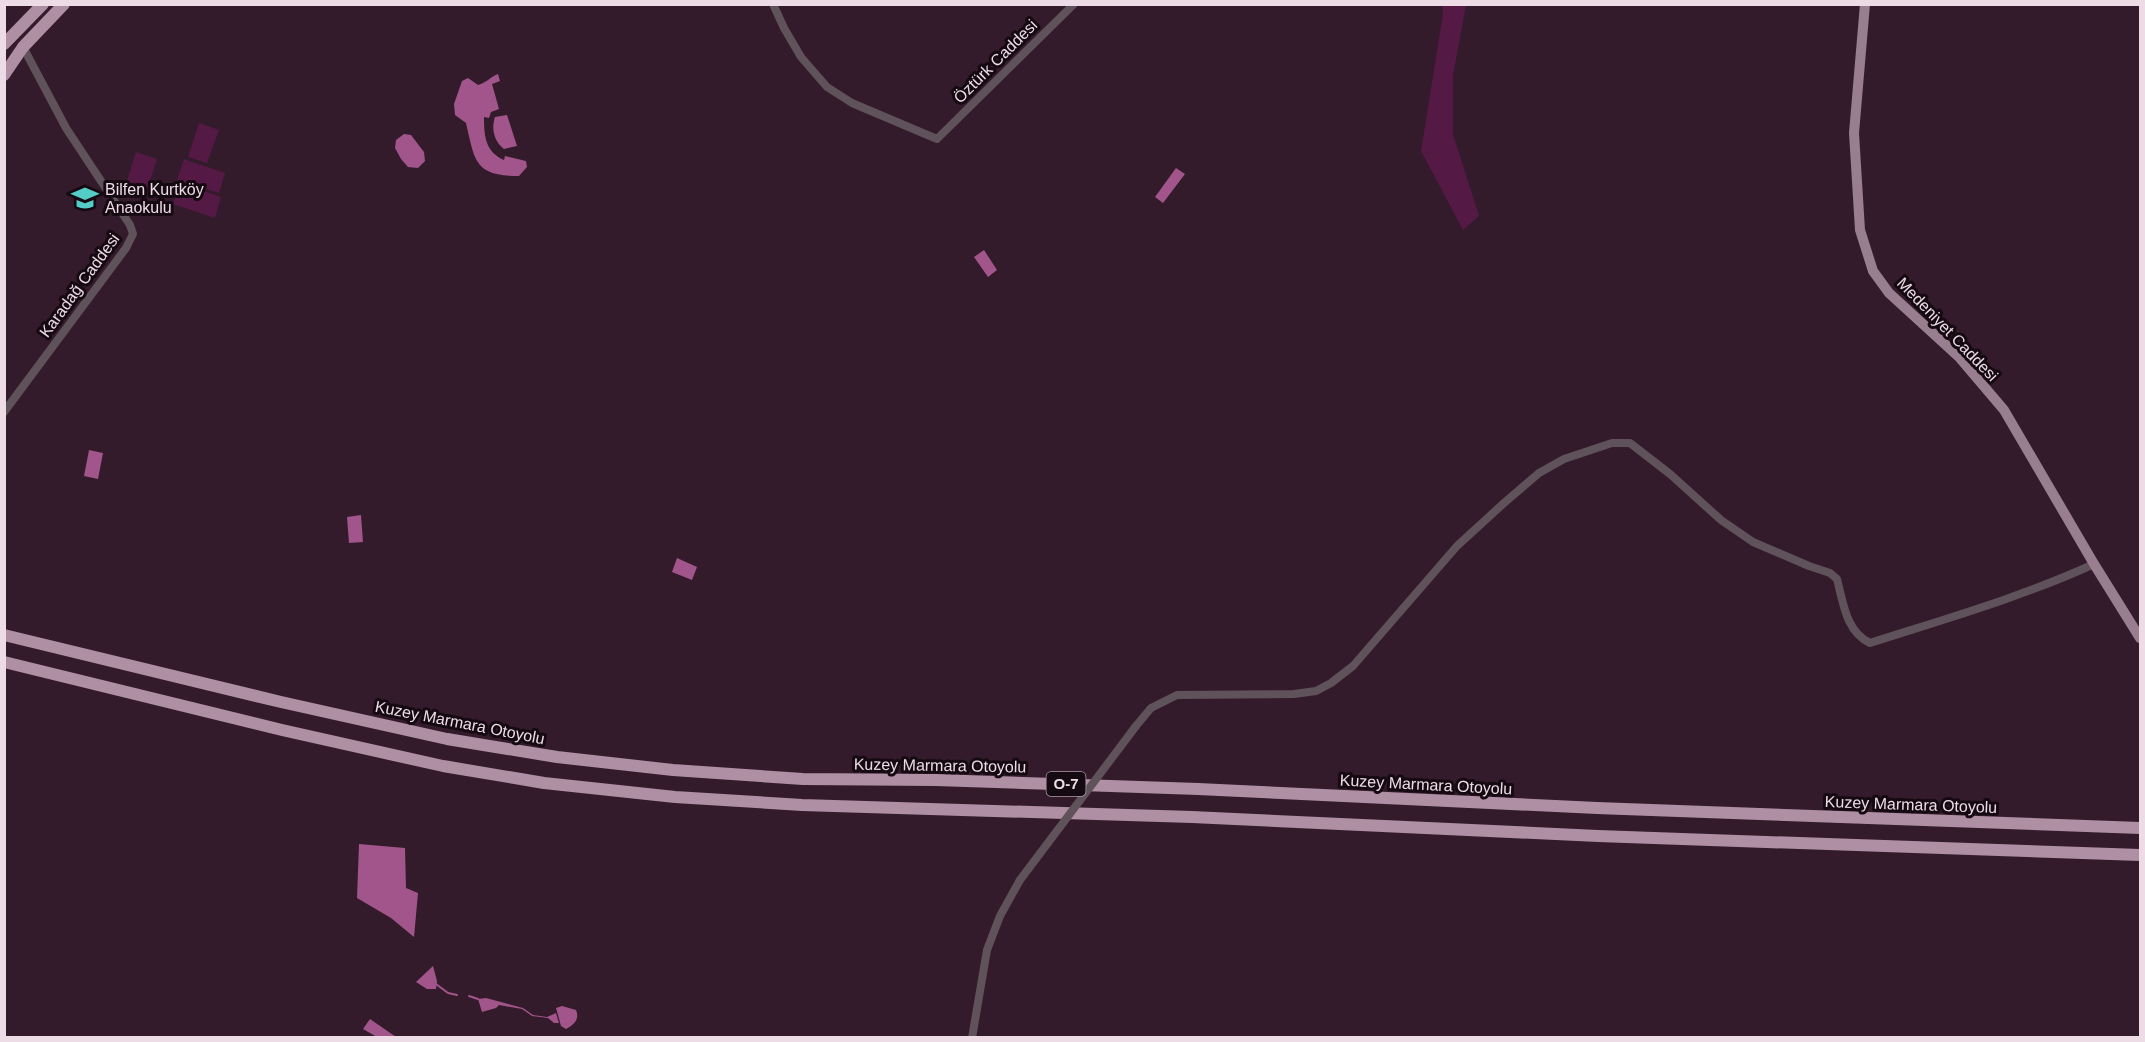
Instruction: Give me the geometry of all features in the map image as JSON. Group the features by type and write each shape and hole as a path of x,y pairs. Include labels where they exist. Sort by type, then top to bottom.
{"highway":[{"path":"4,44 43,4"},
{"path":"4,75 24,47 64,4"},
{"name":"Kuzey Marmara Otoyolu","path":"4,635 281,702 447,739 557,757 673,770 803,778 936,780 1150,788 1597,808 2140,828"},
{"name":"O-7","path":"4,662 282,730 443,766 544,783 675,798 802,805 1169,816 1598,836 2140,855"}],"main road":[{"name":"Medeniyet Caddesi","path":"1865,4 1854,133 1860,230 1873,271 1889,293 1959,357 2004,410 2140,638"}],"street":[{"name":"Öztürk Caddesi","path":"773,4 801,57 827,87 852,103 937,139 1074,4"},
{"name":"Karadağ Caddesi","path":"4,412 126,248 133,234 130,225 66,128 24,47"},
{"path":"972,1038 987,950 1000,916 1020,880 1151,708 1177,695 1294,694 1316,691 1331,683 1353,666 1457,546 1539,472 1564,459 1612,443 1630,444 1670,474 1720,520 1753,542 1830,573 1837,579 1852,629 1860,638 1870,643 2028,590 2094,564"}],"shaded area":[{"path":"1442,5 1466,5 1453,75 1453,134 1479,216 1463,230 1421,151 1443,14"},
{"path":"498,74 500,81 492,84 499,109 491,112 489,118 484,117 485,136 489,148 498,157 504,160 505,156 526,161 527,167 519,176 493,173 479,164 466,123 455,115 454,104 462,81 468,78 478,85"},
{"path":"507,115 517,146 504,149 496,139 493,126 495,117"},
{"path":"199,123 219,130 207,163 188,157"},
{"path":"404,134 411,135 424,152 425,161 418,168 408,167 395,148 396,140"},
{"path":"136,152 157,159 146,194 125,187"},
{"path":"184,159 225,173 219,193 177,180"},
{"path":"1176,168 1185,174 1163,203 1155,197"},
{"path":"180,183 221,197 215,218 173,204"},
{"path":"984,250 997,270 988,277 974,257"},
{"path":"89,450 103,453 98,479 84,476"},
{"path":"361,515 363,542 349,543 347,517"},
{"path":"677,558 697,567 692,580 672,572"},
{"path":"359,844 405,848 406,888 418,893 414,937 391,918 357,898"},
{"path":"433,966 437,981 436,989 427,989 416,982"},
{"path":"486,998 523,1008 533,1015 547,1017 556,1013 559,1023 554,1023 548,1018 532,1016 522,1009 499,1005 482,1012 478,999"},
{"path":"562,1006 576,1010 577,1013 576,1021 566,1029 561,1026 556,1008"},
{"path":"370,1019 396,1037 377,1037 363,1029"}],"waterway":[{"path":"436,984 448,993 457,995"},
{"path":"469,996 478,999"}],"place":[{"name":"Bilfen Kurtköy Anaokulu","path":"85,198"}]}
